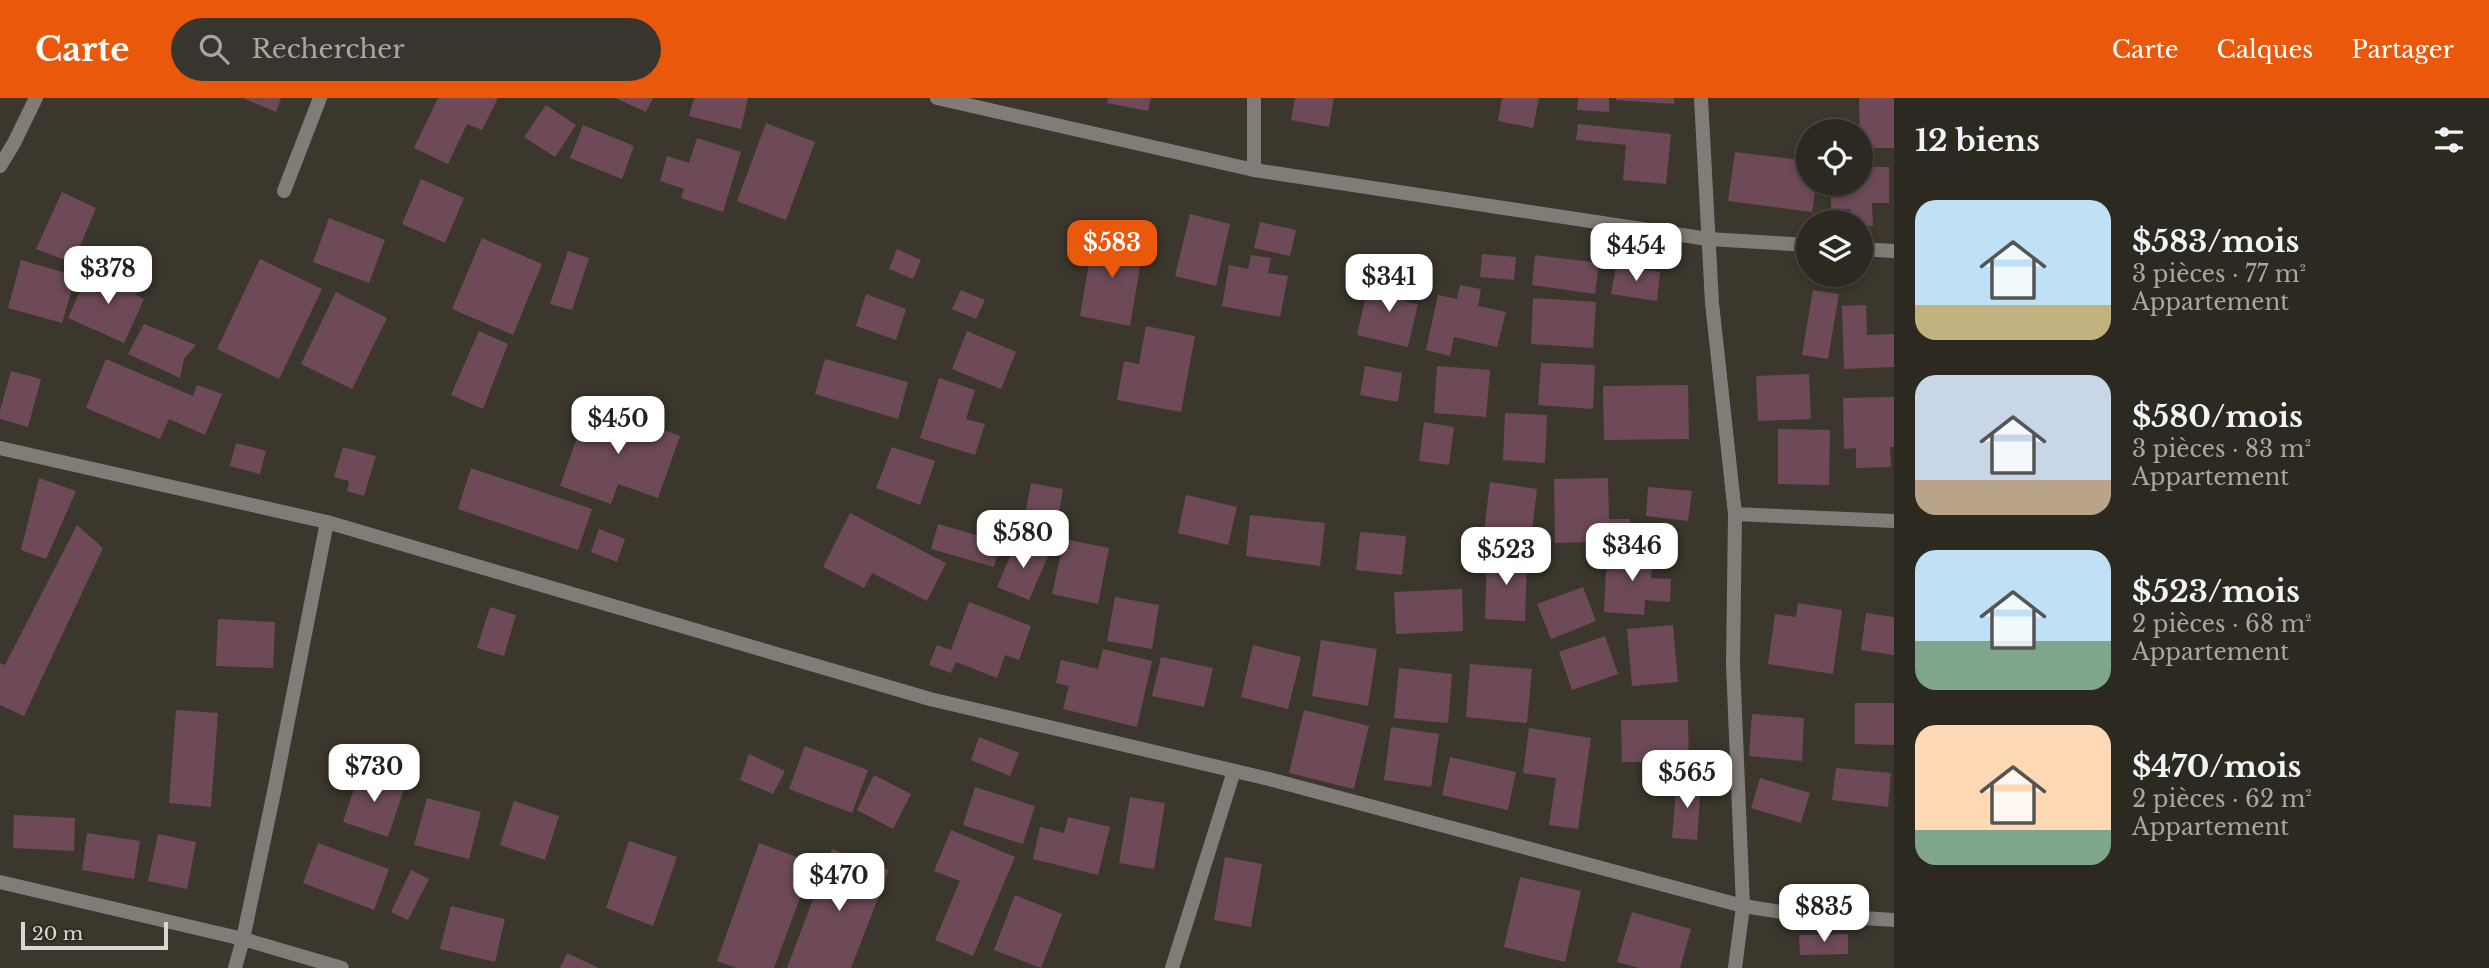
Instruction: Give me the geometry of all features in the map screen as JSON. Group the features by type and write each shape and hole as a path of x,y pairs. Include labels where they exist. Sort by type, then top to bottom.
{"street":[{"path":"0,166 36,98"},
{"path":"284,191 320,98"},
{"path":"937,98 1254,170 1708,239 1796,244"},
{"path":"1254,98 1254,170"},
{"path":"1701,98 1712,303 1735,514 1733,664 1743,906 1735,968"},
{"path":"1873,249 1894,251"},
{"path":"0,449 327,522 930,699 1234,771 1743,906 1788,913 1894,920"},
{"path":"1735,514 1894,520"},
{"path":"235,968 327,522"},
{"path":"1172,968 1234,771"},
{"path":"0,882 243,939 342,968"}],"building":[{"path":"243,98 281,98 276,112"},
{"path":"438,98 498,98 482,130 467,124 448,164 414,148"},
{"path":"615,98 653,98 646,112"},
{"path":"694,98 748,98 741,129 689,116"},
{"path":"1108,98 1151,98 1148,111 1107,103"},
{"path":"1295,98 1334,98 1329,127 1291,120"},
{"path":"1502,98 1539,98 1533,128 1498,121"},
{"path":"1578,98 1609,98 1609,112 1577,110"},
{"path":"1674,98 1674,104 1616,100"},
{"path":"1859,98 1894,98 1894,148 1873,148 1873,119 1859,119"},
{"path":"546,105 576,125 555,157 524,137"},
{"path":"766,123 815,142 786,220 737,201"},
{"path":"1578,124 1671,134 1666,184 1623,180 1626,145 1576,140"},
{"path":"583,125 634,146 622,179 570,158"},
{"path":"697,138 741,152 723,212 681,198 684,189 660,181 667,156 689,163"},
{"path":"1735,152 1796,160 1796,196 1814,196 1812,210 1728,201"},
{"path":"1873,167 1889,167 1889,203 1872,203 1872,210 1831,209 1831,196 1873,196"},
{"path":"421,179 464,198 445,243 402,224"},
{"path":"62,192 96,208 73,263 36,249"},
{"path":"1190,214 1230,224 1216,286 1175,276"},
{"path":"329,218 385,240 369,283 313,262"},
{"path":"1260,222 1296,230 1290,256 1254,248"},
{"path":"1094,233 1144,243 1130,326 1080,316"},
{"path":"482,238 542,264 513,335 452,309"},
{"path":"897,249 921,260 913,279 889,269"},
{"path":"568,251 589,258 572,310 550,304"},
{"path":"1482,254 1516,257 1514,280 1480,277"},
{"path":"1251,255 1271,258 1268,273 1288,276 1280,317 1222,306 1229,265 1248,269"},
{"path":"1535,255 1599,263 1595,294 1532,285"},
{"path":"260,259 322,289 279,379 217,349"},
{"path":"21,260 76,276 62,323 8,308"},
{"path":"1616,266 1660,272 1657,301 1611,294"},
{"path":"88,273 113,285 118,273 141,283 136,295 144,299 124,343 68,318"},
{"path":"1387,274 1411,280 1406,302 1418,304 1408,347 1357,335 1366,295 1381,299"},
{"path":"1460,285 1481,289 1478,306 1506,312 1497,347 1454,337 1450,356 1426,350 1438,295 1457,299"},
{"path":"961,290 985,300 976,319 952,309"},
{"path":"1813,290 1839,294 1828,359 1802,355"},
{"path":"336,292 387,318 352,389 301,364"},
{"path":"866,294 906,309 896,340 856,326"},
{"path":"1533,298 1596,302 1593,348 1531,344"},
{"path":"1866,305 1867,335 1894,334 1894,367 1844,369 1842,306"},
{"path":"144,324 196,345 184,359 180,378 128,354"},
{"path":"1146,326 1195,336 1181,412 1117,400 1124,361 1139,364"},
{"path":"479,331 508,344 483,409 451,395"},
{"path":"967,331 1016,352 1001,389 952,369"},
{"path":"106,359 193,396 197,385 222,394 205,435 169,419 160,439 86,408"},
{"path":"825,359 908,382 898,419 815,394"},
{"path":"1541,363 1595,365 1593,409 1538,405"},
{"path":"1365,366 1402,373 1398,402 1360,395"},
{"path":"1437,366 1490,370 1486,417 1434,413"},
{"path":"11,371 41,379 28,427 0,419"},
{"path":"1809,374 1811,419 1758,421 1756,376"},
{"path":"939,378 975,390 966,419 985,424 975,455 920,438"},
{"path":"1688,385 1689,439 1604,440 1603,386"},
{"path":"1894,397 1894,447 1890,447 1891,467 1856,468 1856,448 1844,449 1843,398"},
{"path":"589,403 680,436 658,498 618,484 611,504 560,486"},
{"path":"1505,413 1547,415 1545,463 1503,460"},
{"path":"1424,422 1454,427 1449,465 1419,461"},
{"path":"1778,429 1830,430 1829,485 1778,484"},
{"path":"236,443 266,451 260,474 230,466"},
{"path":"343,447 376,456 364,496 347,491 349,481 334,477"},
{"path":"892,447 935,461 920,505 876,488"},
{"path":"471,468 592,509 578,550 458,509"},
{"path":"39,478 76,491 46,559 21,550"},
{"path":"1608,478 1609,519 1630,519 1631,541 1555,543 1554,479"},
{"path":"1490,482 1537,489 1531,539 1484,533"},
{"path":"1031,483 1063,489 1057,525 1024,520"},
{"path":"1648,487 1692,491 1688,521 1646,516"},
{"path":"1186,495 1237,507 1228,545 1178,533"},
{"path":"850,513 946,563 927,601 872,573 864,588 823,567"},
{"path":"1250,515 1325,523 1320,566 1246,556"},
{"path":"938,524 1001,542 994,567 931,549"},
{"path":"77,525 103,548 24,716 0,705 0,663 5,665"},
{"path":"599,529 625,539 617,562 591,552"},
{"path":"1360,532 1406,536 1402,575 1356,570"},
{"path":"1064,539 1109,548 1098,604 1052,594"},
{"path":"1017,540 1049,554 1029,600 997,587"},
{"path":"1607,551 1653,554 1651,578 1671,579 1670,602 1645,600 1644,615 1604,612"},
{"path":"1487,553 1527,555 1525,621 1485,619"},
{"path":"1583,587 1596,621 1551,639 1537,604"},
{"path":"1462,589 1463,631 1396,634 1394,592"},
{"path":"1115,597 1159,605 1152,649 1107,641"},
{"path":"969,602 1031,626 1019,660 1005,655 997,678 956,662 951,673 929,665 937,645 951,650"},
{"path":"1798,603 1842,610 1833,674 1768,664 1775,614 1796,617"},
{"path":"490,607 516,615 504,656 477,648"},
{"path":"1866,613 1894,617 1894,655 1861,650"},
{"path":"218,619 275,622 273,668 216,666"},
{"path":"1673,625 1678,682 1632,686 1627,629"},
{"path":"1605,636 1618,674 1572,690 1559,652"},
{"path":"1321,640 1377,649 1368,706 1312,696"},
{"path":"1253,645 1301,657 1288,709 1241,697"},
{"path":"1103,649 1152,661 1137,727 1063,709 1069,686 1056,683 1061,660 1098,669"},
{"path":"1161,657 1213,668 1204,707 1152,696"},
{"path":"1470,664 1532,669 1527,723 1466,717"},
{"path":"1399,668 1452,674 1448,723 1394,718"},
{"path":"1855,703 1894,703 1894,745 1855,744"},
{"path":"176,710 218,713 211,807 169,803"},
{"path":"1304,710 1369,726 1354,789 1289,773"},
{"path":"1752,714 1804,718 1802,761 1749,756"},
{"path":"1621,720 1688,720 1689,762 1622,762"},
{"path":"1391,727 1439,734 1431,787 1384,780"},
{"path":"1529,728 1591,738 1578,829 1549,825 1556,778 1523,773"},
{"path":"979,737 1019,753 1010,776 971,760"},
{"path":"805,746 868,770 852,813 789,789"},
{"path":"749,754 785,771 773,794 740,780"},
{"path":"1450,757 1516,772 1508,810 1442,795"},
{"path":"1836,768 1891,773 1888,807 1832,800"},
{"path":"360,771 405,786 388,837 343,822"},
{"path":"874,775 911,794 893,829 857,810"},
{"path":"1760,778 1810,793 1801,823 1751,808"},
{"path":"1677,780 1701,782 1697,840 1672,838"},
{"path":"975,787 1035,806 1023,844 963,825"},
{"path":"1130,797 1165,803 1154,869 1119,863"},
{"path":"427,798 481,812 469,859 414,845"},
{"path":"514,801 559,816 545,860 500,845"},
{"path":"14,815 75,818 74,851 13,848"},
{"path":"1068,817 1110,827 1098,875 1033,859 1040,827 1064,833"},
{"path":"951,830 1015,857 973,956 935,940 960,881 934,871"},
{"path":"87,833 140,841 134,879 82,870"},
{"path":"158,834 196,842 187,889 148,881"},
{"path":"629,841 677,857 653,926 606,908"},
{"path":"318,843 389,869 374,910 303,883"},
{"path":"759,843 813,863 774,968 736,968 717,961"},
{"path":"832,849 889,870 851,968 787,968"},
{"path":"1225,857 1262,864 1251,927 1214,920"},
{"path":"411,870 429,879 408,920 391,912"},
{"path":"1520,877 1581,891 1565,962 1504,947"},
{"path":"1015,895 1062,914 1041,968 994,950"},
{"path":"451,906 505,919 495,962 440,949"},
{"path":"1632,912 1691,929 1680,968 1639,968 1617,962"},
{"path":"1848,934 1848,954 1800,955 1799,935"},
{"path":"567,953 599,968 560,968"}]}
